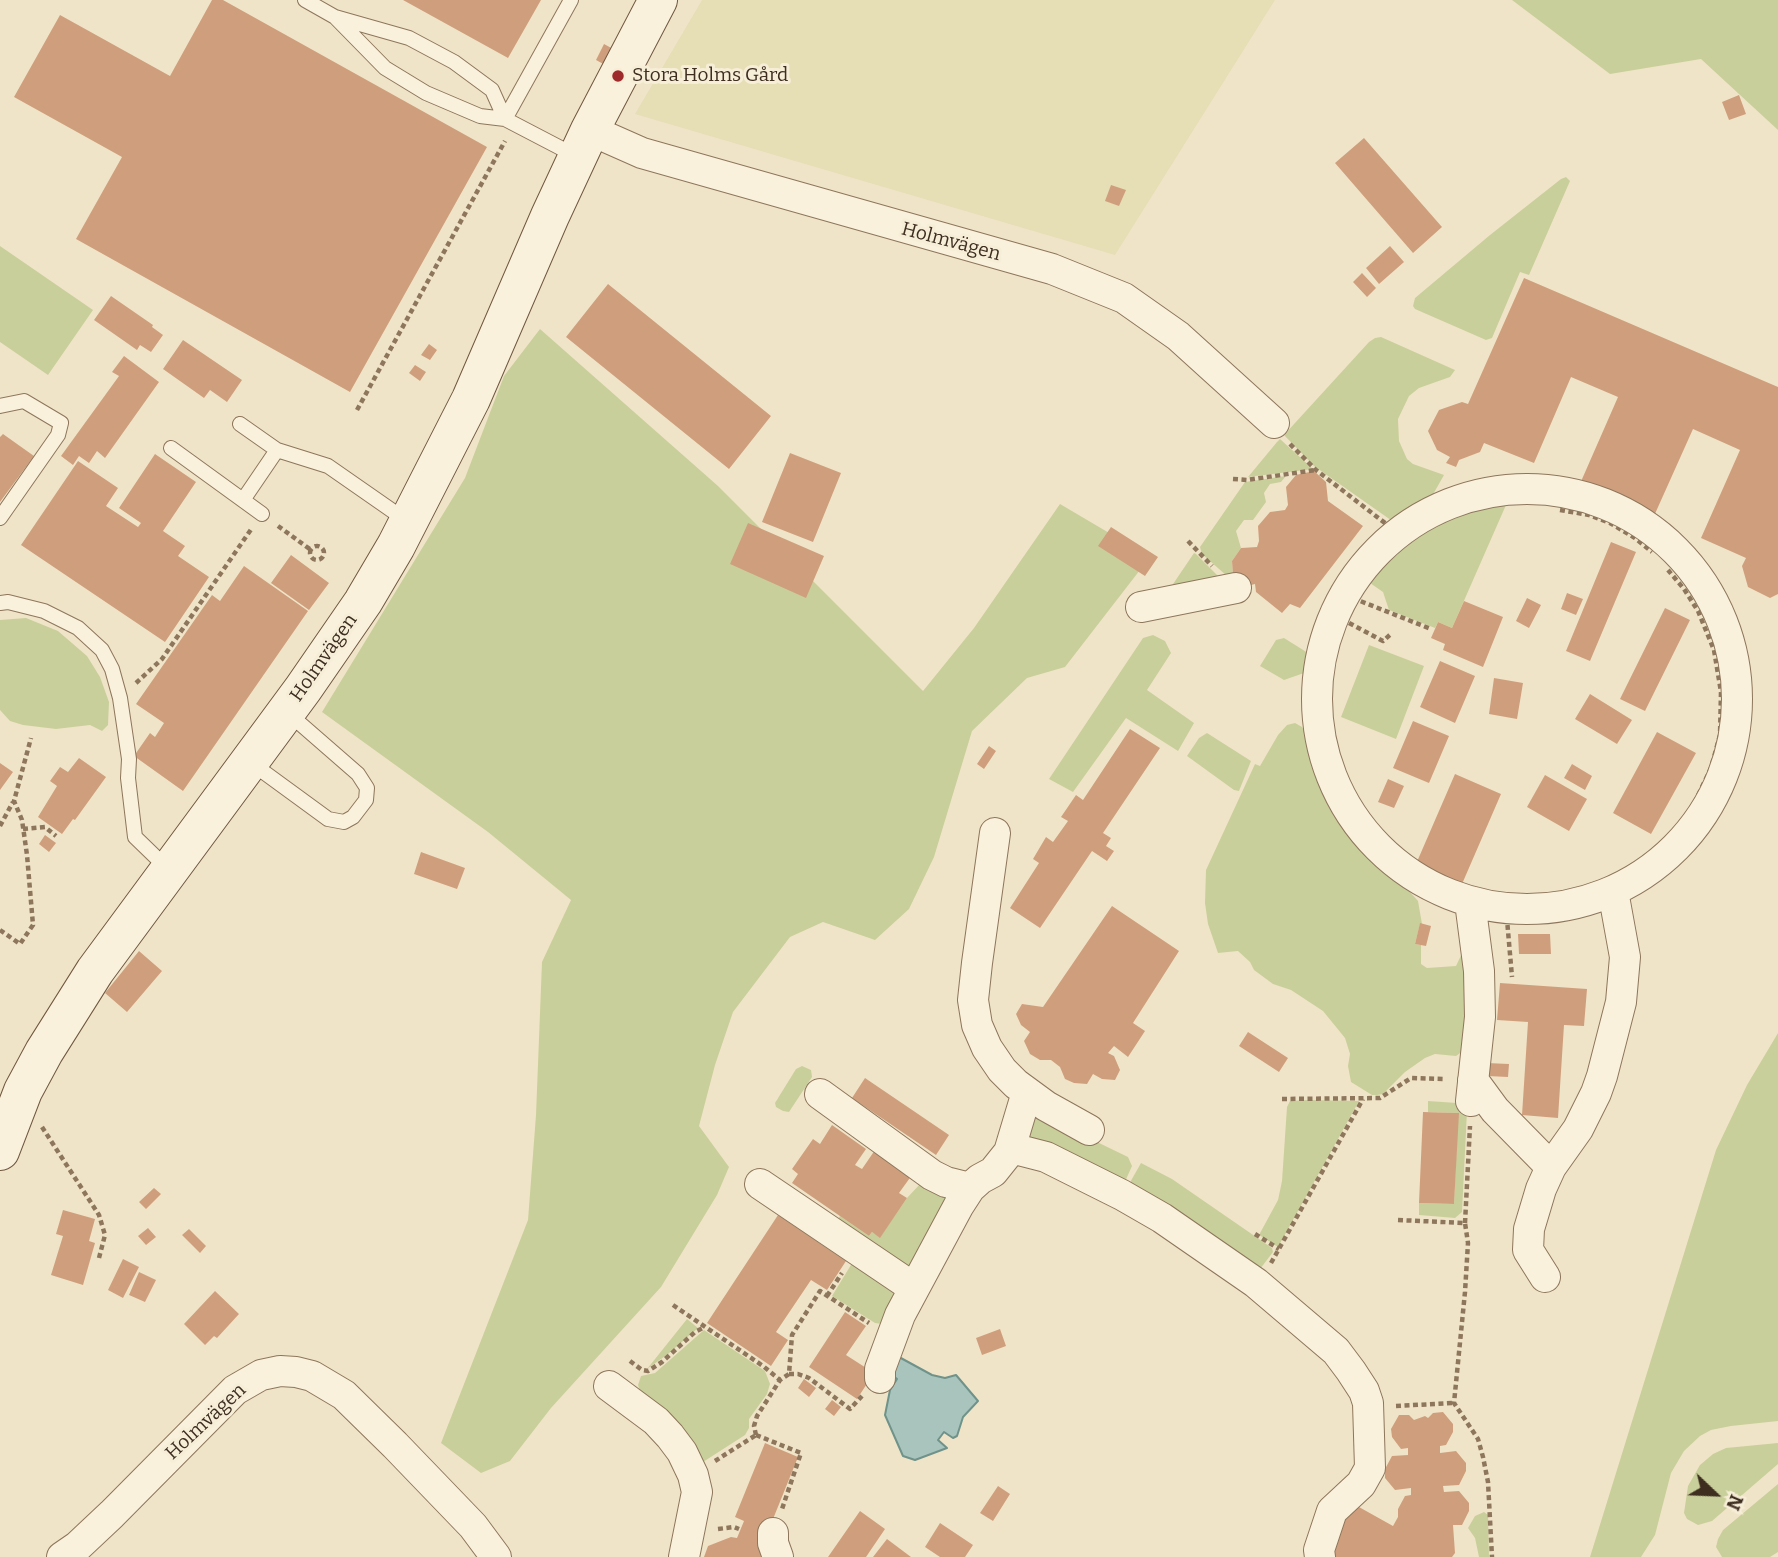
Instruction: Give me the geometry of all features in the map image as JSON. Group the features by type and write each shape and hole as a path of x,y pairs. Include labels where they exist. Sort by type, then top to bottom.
{"street":[{"name":"Holmvägen","path":"0,1151 44,1052 95,971 168,869 250,762 363,602 408,522 471,399 550,216 658,0"},
{"name":"Holmvägen","path":"584,144 642,153 952,243 1052,269 1124,298 1178,336 1277,429"},
{"path":"1549,489 1611,506 1640,521 1674,548 1707,590 1732,650 1736,703 1732,746 1722,777 1708,806 1667,856 1641,876 1612,883 1561,907 1488,901 1440,891 1411,875 1385,855 1363,831 1345,804 1331,775 1320,733 1317,681 1322,651 1339,605 1368,561 1398,533 1424,515 1454,502 1485,493 1549,489"},
{"path":"1141,607 1236,588"},
{"path":"995,833 973,1000 977,1026 987,1048 1002,1070 1046,1106 1089,1130"},
{"path":"1545,1277 1528,1250 1530,1228 1541,1189 1551,1167 1578,1129 1602,1076 1621,1003 1625,957 1612,883"},
{"path":"1488,901 1479,971 1480,1017 1472,1091 1495,1110 1551,1167"},
{"path":"880,1378 880,1369 890,1337 970,1188 993,1172 1011,1148 1027,1092"},
{"path":"820,1094 932,1175 970,1188"},
{"path":"1011,1148 1046,1157 1162,1218 1256,1283 1336,1351 1364,1391 1369,1408 1370,1468 1361,1485 1332,1511 1318,1550 1320,1557"},
{"path":"760,1184 914,1288"},
{"name":"Holmvägen","path":"62,1557 78,1546 235,1390 261,1375 296,1372 330,1385 344,1395 473,1526 496,1557"},
{"path":"609,1386 656,1421 682,1452 693,1475 697,1492 684,1557"}],"lane":[{"path":"305,0 335,17 409,38 454,62 492,90 510,121"},
{"path":"510,121 571,0"},
{"path":"335,17 386,68 416,87 480,117 510,121 584,144"},
{"path":"0,406 24,401 61,423 58,435 0,518"},
{"path":"240,424 277,450 328,466 408,522"},
{"path":"171,448 262,514"},
{"path":"243,500 277,450"},
{"path":"0,603 8,602 44,611 78,628 102,649 112,669 120,698 129,759 128,778 135,837 168,869"},
{"path":"250,762 328,819 344,822 352,817 366,800 367,788 358,774 286,712"}],"path":[{"path":"357,410 510,121"},
{"path":"1277,429 1316,470 1398,533"},
{"path":"1233,478 1247,480 1316,470"},
{"path":"1560,510 1589,515 1610,523 1652,552"},
{"path":"120,698 162,659 262,514 311,550"},
{"path":"1512,977 1488,901 1563,895 1612,883 1667,840 1693,806 1711,768 1720,735 1721,692 1714,650 1698,611 1668,570"},
{"path":"1339,605 1431,629"},
{"path":"1339,605 1383,641 1392,633"},
{"path":"0,825 14,801 31,738"},
{"path":"0,930 20,944 33,925 23,829 14,801"},
{"path":"23,829 45,827 56,836"},
{"path":"1282,1099 1380,1098 1411,1078 1472,1091 1465,1223 1468,1243 1467,1268 1454,1404 1478,1439 1483,1457 1488,1482 1492,1557"},
{"path":"1256,1283 1279,1249 1363,1099"},
{"path":"16,1110 35,1119 49,1135 99,1215 105,1235 99,1258"},
{"path":"1398,1220 1465,1223"},
{"path":"1255,1234 1279,1249"},
{"path":"789,1374 792,1335 820,1291 890,1337"},
{"path":"673,1305 780,1380"},
{"path":"629,1361 648,1371 695,1332 706,1327"},
{"path":"756,1435 754,1426 757,1416 780,1380 789,1374 809,1378 850,1409 880,1378"},
{"path":"1369,1408 1454,1404"},
{"path":"693,1475 756,1435"},
{"path":"756,1435 801,1453 775,1545"}],"shaded area":[{"path":"702,0 1275,0 1115,255 635,114"}],"green space":[{"path":"1512,0 1778,0 1778,130 1701,59 1610,74"},
{"path":"1566,177 1570,181 1529,275 1520,272 1492,338 1486,340 1415,309 1415,298 1490,235"},
{"path":"0,246 93,310 48,375 0,342"},
{"path":"540,329 718,486 923,691 974,628 1060,504 1150,557 1065,667 1027,678 972,731 934,857 909,909 875,940 823,922 790,937 733,1012 715,1065 699,1126 729,1167 717,1195 661,1287 551,1408 510,1461 481,1473 441,1443 528,1220 536,1115 542,962 571,900 488,832 322,712 465,478 504,376"},
{"path":"1381,337 1455,370 1450,377 1419,388 1409,396 1398,419 1399,441 1407,459 1413,464 1444,475 1427,505 1395,523 1314,466 1284,435 1369,342"},
{"path":"1280,439 1313,469 1248,477 1277,442"},
{"path":"1286,476 1281,482 1270,484 1264,493 1266,502 1253,520 1244,520 1236,531 1241,548 1232,561 1233,575 1227,576 1202,554 1200,547 1245,482"},
{"path":"1506,505 1452,628 1438,622 1435,628 1389,610 1383,592 1370,583 1389,559 1433,527 1469,512"},
{"path":"1194,553 1196,554 1227,585 1169,590"},
{"path":"26,618 58,631 87,656 100,677 109,702 108,725 102,731 90,725 56,729 23,725 10,721 0,710 0,620"},
{"path":"1153,635 1165,641 1171,653 1147,690 1194,723 1178,751 1126,718 1073,792 1049,779 1143,638"},
{"path":"1284,638 1308,653 1309,657 1304,673 1284,680 1260,666 1276,640"},
{"path":"1369,645 1424,666 1396,739 1341,717"},
{"path":"1295,723 1305,732 1325,796 1348,834 1363,852 1402,883 1418,901 1422,924 1415,944 1421,945 1421,964 1427,968 1456,966 1464,949 1472,984 1463,1051 1456,1056 1435,1054 1425,1058 1405,1072 1383,1094 1372,1095 1351,1082 1348,1066 1350,1054 1345,1038 1323,1011 1291,990 1273,984 1254,970 1238,951 1218,953 1208,924 1205,903 1206,870 1255,764 1260,766 1278,735 1287,725"},
{"path":"1207,733 1251,761 1239,791 1187,756 1199,738"},
{"path":"1778,1033 1778,1421 1731,1426 1711,1430 1700,1436 1684,1451 1671,1473 1655,1535 1641,1557 1590,1557 1716,1150 1747,1085"},
{"path":"802,1066 811,1070 812,1077 789,1112 783,1111 776,1107 775,1103 796,1069"},
{"path":"1290,1101 1359,1101 1278,1247 1259,1235 1278,1200 1282,1181 1287,1107"},
{"path":"1428,1101 1457,1103 1467,1111 1462,1212 1455,1218 1419,1215 1419,1203 1454,1204 1458,1113 1428,1112"},
{"path":"1033,1111 1128,1157 1132,1166 1123,1186 1029,1145 1026,1120"},
{"path":"1141,1163 1172,1179 1272,1248 1273,1252 1257,1273 1128,1186"},
{"path":"921,1183 952,1190 911,1270 834,1226 840,1216 869,1236 872,1232 880,1237"},
{"path":"854,1260 897,1293 882,1324 875,1323 832,1296"},
{"path":"687,1319 698,1328 647,1369"},
{"path":"704,1330 765,1371 770,1384 767,1394 749,1419 749,1428 745,1435 703,1462 640,1391 638,1385 641,1376 655,1373"},
{"path":"1778,1443 1778,1464 1712,1521 1698,1525 1687,1519 1684,1513 1688,1486 1700,1465 1713,1454 1726,1448"},
{"path":"1778,1484 1778,1552 1770,1557 1722,1557 1716,1547 1723,1530"},
{"path":"1484,1512 1488,1515 1489,1557 1479,1557 1475,1538 1468,1528 1475,1516"}],"water":[{"path":"899,1357 932,1375 945,1378 956,1375 978,1401 963,1417 957,1436 953,1438 944,1432 938,1440 947,1448 915,1460 903,1456 885,1415 890,1390 897,1379 891,1374"}],"building":[{"path":"212,0 223,0 487,147 350,392 76,239 122,157 14,97 60,15 170,76"},
{"path":"403,0 541,0 508,58"},
{"path":"604,44 615,50 607,66 596,60"},
{"path":"1739,95 1746,114 1729,120 1722,102"},
{"path":"1364,138 1442,227 1413,253 1335,163"},
{"path":"1111,185 1126,190 1119,206 1105,201"},
{"path":"1390,246 1404,262 1379,284 1366,268"},
{"path":"1362,273 1376,288 1367,297 1353,282"},
{"path":"1524,278 1778,387 1778,594 1770,598 1748,587 1742,566 1746,558 1701,538 1740,450 1693,429 1654,516 1579,486 1618,397 1571,377 1534,463 1484,443 1480,452 1459,460 1456,467 1446,463 1450,457 1437,450 1428,431 1439,410 1462,402 1468,404"},
{"path":"608,284 771,416 729,469 566,337"},
{"path":"111,296 163,335 151,352 140,345 137,350 94,320"},
{"path":"183,340 242,380 227,402 210,390 204,398 163,369"},
{"path":"429,344 437,350 430,360 421,355"},
{"path":"124,356 159,382 105,458 97,451 89,463 79,456 73,465 61,456 119,376 112,372"},
{"path":"415,365 426,372 420,381 409,373"},
{"path":"3,434 34,456 0,502 0,437"},
{"path":"790,453 841,473 813,542 762,522"},
{"path":"155,454 196,482 163,531 185,546 178,556 209,577 165,642 21,545 78,461 118,488 106,506 138,527 141,523 119,508"},
{"path":"1314,471 1326,482 1328,501 1363,526 1300,608 1290,604 1282,613 1256,592 1255,584 1247,586 1233,575 1232,561 1241,548 1257,547 1258,526 1270,512 1285,510 1288,505 1286,487 1296,475"},
{"path":"748,523 824,556 806,598 730,564"},
{"path":"1111,527 1158,557 1145,576 1098,546"},
{"path":"1611,542 1636,552 1590,661 1566,651"},
{"path":"291,555 329,583 309,610 271,583"},
{"path":"244,566 308,611 183,791 134,756 150,733 155,737 164,723 136,704 212,595 220,601"},
{"path":"1567,593 1583,599 1576,615 1561,609"},
{"path":"1527,598 1541,605 1529,628 1516,621"},
{"path":"1464,601 1503,617 1483,667 1443,650 1445,644 1431,638 1438,622 1452,628"},
{"path":"1665,608 1690,620 1645,711 1620,699"},
{"path":"1440,661 1475,676 1455,723 1420,707"},
{"path":"1494,678 1523,683 1517,719 1489,714"},
{"path":"1590,694 1632,720 1617,744 1575,719"},
{"path":"1413,721 1449,736 1429,783 1393,768"},
{"path":"1130,729 1160,748 1103,833 1111,838 1106,846 1114,851 1107,861 1092,851 1040,928 1010,908 1039,863 1033,859 1046,837 1053,842 1068,821 1061,817 1076,795 1083,800"},
{"path":"1657,732 1696,753 1651,834 1613,813"},
{"path":"989,746 996,751 984,769 977,764"},
{"path":"79,758 106,777 62,834 38,817 57,786 50,781 60,767 68,772"},
{"path":"0,763 13,772 0,790"},
{"path":"1572,764 1592,776 1585,790 1564,778"},
{"path":"1455,774 1501,794 1462,884 1416,864"},
{"path":"1545,775 1587,799 1569,831 1527,807"},
{"path":"1388,779 1404,786 1394,808 1378,802"},
{"path":"45,835 56,843 49,852 39,844"},
{"path":"421,852 465,868 457,889 414,874"},
{"path":"1112,906 1179,951 1133,1023 1145,1031 1128,1057 1114,1046 1108,1053 1114,1056 1120,1070 1115,1080 1102,1079 1093,1074 1087,1084 1074,1083 1065,1079 1060,1067 1051,1060 1040,1060 1030,1054 1024,1041 1030,1032 1021,1025 1016,1014 1022,1004 1043,1007"},
{"path":"1420,923 1431,926 1426,946 1415,944"},
{"path":"1518,934 1550,934 1551,954 1519,954"},
{"path":"139,951 162,971 127,1012 105,993"},
{"path":"1500,983 1587,989 1584,1026 1564,1025 1558,1118 1522,1115 1528,1022 1497,1020"},
{"path":"1248,1032 1288,1058 1279,1072 1239,1046"},
{"path":"1487,1063 1509,1064 1508,1077 1487,1076"},
{"path":"865,1078 949,1135 936,1155 852,1098"},
{"path":"1423,1112 1459,1113 1454,1204 1419,1203"},
{"path":"832,1125 866,1149 855,1165 862,1169 875,1150 912,1175 899,1193 907,1198 880,1238 872,1232 869,1236 792,1183 798,1174 792,1169 813,1139 820,1144"},
{"path":"154,1188 161,1194 146,1209 139,1202"},
{"path":"63,1210 95,1219 89,1241 95,1243 83,1285 51,1275 63,1236 56,1234"},
{"path":"778,1215 846,1261 827,1290 811,1280 776,1332 788,1340 771,1366 707,1323"},
{"path":"148,1228 156,1237 146,1245 138,1236"},
{"path":"189,1229 206,1246 200,1253 182,1235"},
{"path":"123,1259 139,1267 123,1298 108,1290"},
{"path":"139,1272 156,1280 145,1302 129,1295"},
{"path":"215,1291 239,1314 217,1338 214,1336 205,1345 184,1324"},
{"path":"845,1312 866,1326 846,1355 874,1373 857,1399 809,1367"},
{"path":"1000,1329 1006,1346 982,1355 976,1338"},
{"path":"804,1379 816,1388 809,1397 798,1388"},
{"path":"832,1400 841,1407 834,1416 825,1409"},
{"path":"1443,1412 1453,1424 1453,1432 1446,1445 1440,1446 1440,1453 1456,1451 1466,1463 1466,1471 1459,1485 1443,1486 1444,1492 1459,1491 1469,1503 1469,1511 1462,1525 1453,1525 1455,1553 1452,1557 1336,1557 1323,1550 1350,1502 1393,1526 1405,1496 1411,1495 1411,1488 1395,1490 1385,1478 1385,1469 1392,1456 1408,1455 1408,1448 1401,1449 1392,1437 1391,1429 1399,1415 1409,1415 1414,1420"},
{"path":"765,1443 798,1457 769,1529 766,1557 704,1557 708,1546 731,1537 737,1538 744,1521 735,1517"},
{"path":"998,1486 1010,1494 993,1521 980,1513"},
{"path":"860,1511 885,1529 866,1557 828,1557"},
{"path":"940,1523 973,1545 965,1557 940,1557 925,1547"},
{"path":"887,1539 911,1557 873,1557"}],"place":[{"name":"Stora Holms Gård","path":"618,76"}]}
